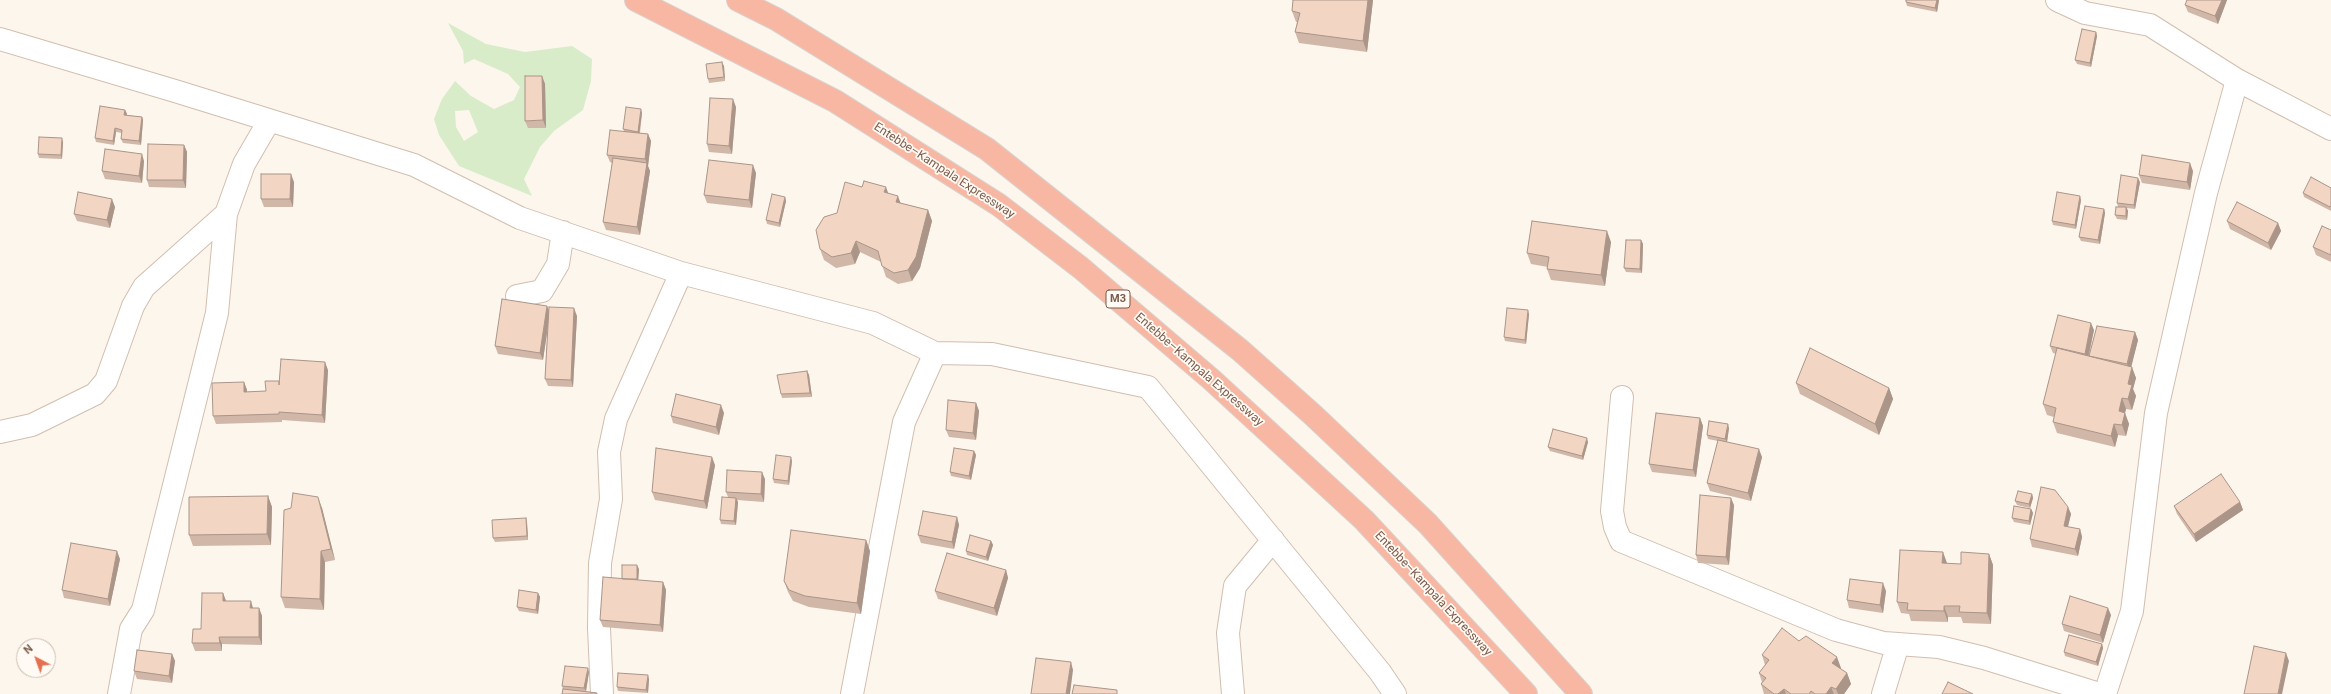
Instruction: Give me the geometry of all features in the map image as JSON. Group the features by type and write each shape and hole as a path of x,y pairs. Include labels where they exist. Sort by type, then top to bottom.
{"highway":[{"name":"Entebbe–Kampala Expressway","path":"636,0 835,101 999,205 1081,268 1212,380 1364,520 1526,694"},
{"path":"738,0 776,20 987,149 1240,350 1313,415 1428,524 1581,694"}],"street":[{"path":"2057,0 2085,13 2150,24 2238,80 2331,129"},
{"path":"0,39 175,91 414,165 520,218 681,273 873,323 935,353 992,354 1148,387 1380,672 1395,694"},
{"path":"2105,694 2132,611 2156,413 2206,193 2238,80"},
{"path":"119,694 131,629 143,610 217,313 226,214 244,164 269,121"},
{"path":"0,432 32,424 95,394 106,381 133,306 144,287 226,214"},
{"path":"517,296 542,291 558,264 563,232"},
{"path":"602,694 599,628 600,563 611,499 609,452 616,419 681,273"},
{"path":"852,694 904,422 935,353"},
{"path":"1622,397 1612,510 1615,527 1621,541 1836,630 1884,643 1939,648 1984,658 2099,694"},
{"path":"1233,694 1228,633 1235,586 1273,540"},
{"path":"1883,694 1898,644"}],"green space":[{"path":"448,23 486,44 525,52 572,46 592,59 591,81 583,110 554,131 540,147 524,179 532,196 459,166 439,135 434,119 442,99 455,81 471,96 494,109 514,100 520,87 508,74 474,59 464,64 463,51","holes":["469,110 478,132 464,141 456,127 455,111"]}],"building":[{"path":"1293,0 1368,0 1363,41 1295,32 1300,13 1292,11"},
{"path":"1906,0 1937,0 1935,8 1906,2"},
{"path":"2187,0 2222,0 2215,16 2185,5"},
{"path":"2082,29 2096,32 2090,63 2075,60"},
{"path":"722,62 724,77 708,79 706,64"},
{"path":"525,76 542,76 543,120 525,121"},
{"path":"710,98 733,99 729,146 707,144"},
{"path":"100,106 125,110 124,115 142,117 139,141 121,139 122,130 115,128 113,141 95,138"},
{"path":"626,107 641,109 638,132 623,129"},
{"path":"610,130 648,134 645,159 607,155"},
{"path":"39,137 62,138 61,155 38,154"},
{"path":"148,144 184,145 183,180 147,180"},
{"path":"105,149 142,154 139,176 102,171"},
{"path":"2142,155 2190,163 2187,182 2139,175"},
{"path":"613,158 647,163 637,227 603,222"},
{"path":"709,160 753,165 749,200 704,195"},
{"path":"261,174 291,174 290,199 261,199"},
{"path":"2121,175 2138,178 2134,205 2117,203"},
{"path":"2311,177 2331,188 2330,207 2303,193"},
{"path":"864,181 886,187 884,192 898,196 896,202 928,210 916,257 908,270 894,273 882,266 878,251 856,241 851,253 832,257 820,249 816,230 824,217 837,213 845,182 862,187"},
{"path":"78,192 112,199 107,220 74,214"},
{"path":"2057,192 2080,196 2075,225 2052,221"},
{"path":"772,194 785,197 779,223 766,220"},
{"path":"2237,202 2278,223 2268,243 2227,221"},
{"path":"2085,206 2104,209 2098,240 2079,237"},
{"path":"2116,207 2126,207 2126,216 2115,215"},
{"path":"1532,221 1607,231 1601,275 1547,269 1549,257 1527,253"},
{"path":"2322,226 2331,230 2331,255 2313,247"},
{"path":"1626,240 1641,240 1640,269 1624,268"},
{"path":"502,299 547,306 540,353 495,346"},
{"path":"549,307 574,308 571,380 545,379"},
{"path":"1507,308 1528,310 1525,340 1504,337"},
{"path":"2058,315 2091,323 2085,354 2050,346"},
{"path":"2097,326 2135,332 2127,364 2089,356"},
{"path":"1810,348 1889,388 1875,424 1796,383"},
{"path":"2057,348 2132,367 2128,384 2132,385 2128,399 2122,398 2119,411 2125,413 2122,425 2114,424 2111,436 2053,422 2056,408 2043,404"},
{"path":"281,359 325,362 322,415 279,412 279,414 213,416 212,383 244,382 244,392 266,391 265,381 279,381 279,385"},
{"path":"807,371 810,393 781,394 777,375"},
{"path":"676,394 721,405 716,427 671,416"},
{"path":"948,400 976,403 973,433 946,430"},
{"path":"1656,413 1700,418 1693,470 1649,464"},
{"path":"1709,421 1728,424 1725,439 1707,435"},
{"path":"1553,429 1587,438 1582,456 1548,447"},
{"path":"1718,440 1759,449 1748,493 1707,483"},
{"path":"656,448 712,457 704,501 652,492"},
{"path":"954,448 974,451 969,476 950,472"},
{"path":"776,455 791,457 788,481 773,479"},
{"path":"727,470 762,472 761,494 726,492"},
{"path":"2221,474 2240,502 2194,534 2174,506"},
{"path":"2041,487 2055,490 2068,507 2064,526 2080,529 2075,549 2030,539"},
{"path":"2018,491 2032,494 2029,504 2015,501"},
{"path":"293,493 318,497 331,549 321,551 320,599 281,597 284,510 291,508"},
{"path":"1700,495 1731,498 1726,557 1696,555"},
{"path":"268,496 267,534 189,535 189,497"},
{"path":"722,497 736,498 734,521 720,520"},
{"path":"2014,506 2031,509 2029,521 2012,518"},
{"path":"923,511 957,517 952,542 918,535"},
{"path":"526,518 527,536 493,538 492,520"},
{"path":"791,530 866,540 857,603 805,596 789,590 784,581"},
{"path":"970,535 991,541 986,557 966,551"},
{"path":"71,543 117,551 108,599 62,590"},
{"path":"1900,550 1943,552 1942,563 1961,564 1961,552 1989,554 1987,613 1959,612 1960,606 1944,606 1944,611 1907,610 1908,603 1897,602"},
{"path":"947,553 1006,570 994,608 935,591"},
{"path":"622,565 637,565 637,579 622,579"},
{"path":"603,577 663,582 660,625 600,620"},
{"path":"1850,579 1883,583 1880,605 1847,600"},
{"path":"519,590 538,593 536,610 517,607"},
{"path":"202,593 223,593 223,601 251,601 250,608 259,608 259,637 219,637 220,643 192,643 193,629 201,629"},
{"path":"2070,596 2108,608 2100,635 2062,624"},
{"path":"1782,628 1799,641 1806,636 1837,657 1832,663 1847,673 1836,689 1831,687 1826,694 1815,694 1811,691 1809,694 1791,694 1784,689 1778,694 1774,694 1761,684 1766,678 1759,673 1769,660 1762,655"},
{"path":"2069,635 2102,644 2096,662 2064,652"},
{"path":"2254,646 2286,653 2278,694 2244,694"},
{"path":"137,650 172,654 169,676 134,671"},
{"path":"1036,658 1071,662 1066,694 1031,694"},
{"path":"565,666 588,668 584,688 562,686"},
{"path":"618,673 648,675 646,690 617,687"},
{"path":"1948,682 1973,694 1942,694"},
{"path":"1074,685 1117,690 1117,694 1072,694"},
{"path":"563,689 597,693 597,694 562,694"}]}
